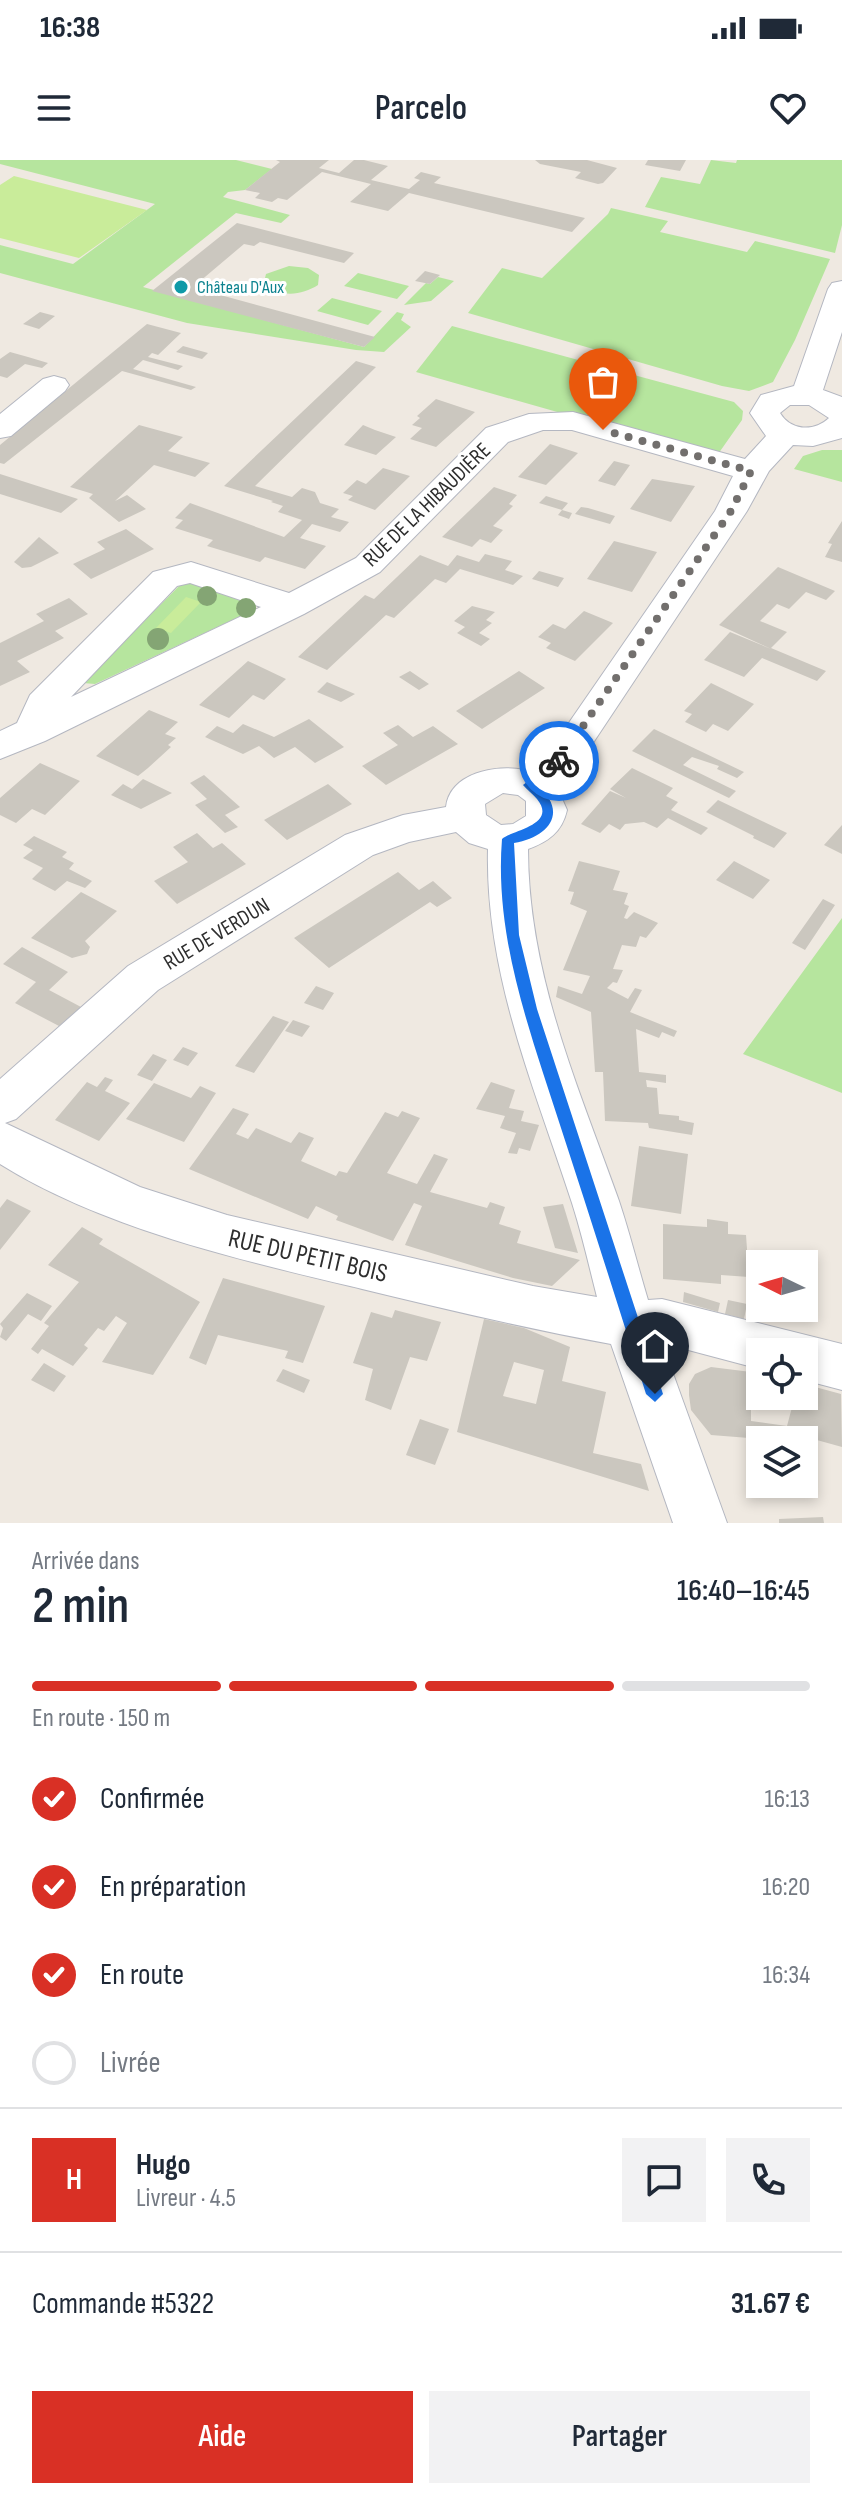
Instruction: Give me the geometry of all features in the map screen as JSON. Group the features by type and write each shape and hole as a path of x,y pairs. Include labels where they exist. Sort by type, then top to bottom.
{"street":[{"path":"806,395 842,289"},
{"path":"0,429 54,385"},
{"path":"806,395 825,400 842,422 824,436 788,434 769,423 765,413 767,406 778,398 806,395"},
{"name":"RUE DE LA HIBAUDIÈRE","path":"16,739 292,606 368,565 497,435 540,421 573,421 751,471"},
{"path":"529,785 550,771 570,749 731,511 751,471 771,446 788,434"},
{"name":"RUE DE LA HIBAUDIÈRE","path":"16,739 43,704 165,579 191,572 292,606"},
{"path":"501,780 529,785 545,798 548,809 546,820 537,830 524,837 508,839 481,833 464,817 463,804 470,792 484,783 501,780"},
{"name":"RUE DE VERDUN","path":"0,1106 156,969 359,845 403,829 464,817"},
{"path":"508,839 512,935 523,980 605,1232 630,1325 700,1523"},
{"name":"RUE DU PETIT BOIS","path":"0,1140 29,1158 127,1203 227,1236 533,1308 630,1325 662,1321 746,1342"},
{"path":"818,1361 842,1367"}],"green space":[{"path":"0,160 236,160 272,169 245,190 228,192 223,197 290,215 281,223 236,213 143,287 364,347 397,312 404,314 401,320 411,327 384,352 356,350 187,323 0,273 0,245 73,264 155,204 0,164"},
{"path":"711,160 736,163 737,160 842,160 842,225 835,253 645,207 661,177 700,184"},
{"path":"14,176 147,210 79,258 0,238 0,185"},
{"path":"611,208 668,221 660,232 747,252 755,241 830,259 773,382 749,391 722,386 468,313 502,268 542,278"},
{"path":"289,266 308,268 319,275 318,285 290,294 276,291 264,282 266,274"},
{"path":"358,273 409,286 397,299 344,286"},
{"path":"438,277 454,281 431,301 404,305 426,283 430,284"},
{"path":"332,298 382,311 368,325 317,311"},
{"path":"452,326 734,402 743,411 742,420 716,457 416,372"},
{"path":"822,450 842,450 842,482 794,469 803,456"},
{"path":"185,580 256,604 256,609 95,684 83,683"},
{"path":"186,597 201,602 171,633 156,628"},
{"path":"842,918 842,1093 743,1054"}],"building":[{"path":"276,160 329,160 319,168 339,173 354,160 364,160 388,166 371,180 409,189 420,180 414,178 421,172 441,177 434,183 585,218 572,232 409,193 388,211 350,202 371,184 322,172 287,200 278,198 272,202 255,198 260,193 245,190 280,162"},
{"path":"535,160 587,160 617,168 603,183 598,184 575,178 581,172 540,164"},
{"path":"648,160 686,160 680,171 645,165"},
{"name":"Château D'Aux","path":"237,223 354,253 344,263 260,242 254,246 244,244 199,282 209,284 202,290 375,337 364,347 152,291"},
{"path":"425,271 440,275 430,284 415,281"},
{"path":"40,312 55,316 39,329 23,324"},
{"path":"147,324 181,333 158,355 152,353 148,357 183,366 178,370 143,360 133,369 196,387 191,390 122,371 4,464 0,463 0,445"},
{"path":"183,346 208,353 202,359 176,352"},
{"path":"10,352 48,363 42,368 25,364 7,378 0,376 0,359"},
{"path":"356,361 376,367 255,486 292,497 302,488 315,492 320,503 339,509 331,517 349,522 340,532 312,524 300,538 326,546 305,569 265,557 260,562 207,546 213,540 175,528 183,520 175,518 190,503 284,537 302,520 278,512 283,506 273,501 224,486"},
{"path":"436,399 475,412 436,447 410,439 422,428 412,425 420,418 417,416"},
{"path":"139,425 183,437 168,451 210,463 195,477 154,465 115,501 127,495 146,509 119,522 89,498 93,494 70,487"},
{"path":"363,425 396,437 376,455 344,445"},
{"path":"550,444 578,453 546,485 518,477"},
{"path":"614,461 630,465 615,486 598,481"},
{"path":"383,468 410,476 375,510 348,500 353,496 343,493 357,480 366,484"},
{"path":"0,474 78,499 61,513 0,494"},
{"path":"652,479 695,486 671,522 630,509"},
{"path":"494,487 517,495 509,504 513,506 493,526 503,530 491,543 480,539 472,547 442,537"},
{"path":"546,496 568,503 562,510 539,503"},
{"path":"581,507 615,516 610,524 575,514"},
{"path":"562,510 572,513 569,519 558,515"},
{"path":"842,521 842,562 825,557 832,544 828,543"},
{"path":"126,529 154,549 91,579 73,564 105,549 97,542"},
{"path":"39,537 59,553 31,567 22,568 14,562"},
{"path":"614,541 657,552 632,592 587,579"},
{"path":"485,554 512,561 505,570 523,576 513,585 460,569 446,583 435,579 394,618 386,615 327,670 298,657 365,595 374,599 420,555 448,566 457,555 479,562"},
{"path":"778,567 835,591 826,600 806,592 789,609 777,604 760,621 787,632 771,648 826,671 817,681 762,658 744,677 704,660 730,632 771,649 719,625"},
{"path":"539,571 564,578 558,587 532,579"},
{"path":"69,598 88,614 55,631 64,638 17,661 30,672 0,686 0,643 44,621 36,614"},
{"path":"472,606 495,612 486,620 492,623 479,633 490,639 481,646 457,633 465,627 454,621"},
{"path":"584,611 613,623 575,661 546,648 551,643 538,637 553,624 565,629"},
{"path":"248,661 286,679 264,700 253,695 229,718 199,705"},
{"path":"410,671 429,684 419,690 399,677"},
{"path":"519,671 545,688 482,729 456,711"},
{"path":"327,682 355,694 341,702 317,692"},
{"path":"711,683 754,704 728,731 713,724 706,732 685,722 692,714 684,711"},
{"path":"149,710 178,722 165,734 176,738 168,745 171,747 148,768 138,776 96,756"},
{"path":"309,719 344,747 315,763 295,747 274,758 259,746 243,754 205,737 217,726 233,733 243,724 274,737"},
{"path":"398,725 413,737 433,726 458,744 386,785 362,766 398,745 383,733"},
{"path":"654,729 744,772 737,778 717,769 719,766 692,757 683,765 736,791 729,798 632,751"},
{"path":"40,763 80,781 45,815 32,809 16,823 0,815 0,798"},
{"path":"632,768 673,788 666,796 678,802 671,810 708,828 701,835 668,818 657,828 644,822 625,824 620,830 609,824 600,833 581,824 610,791 626,798 610,789"},
{"path":"204,775 240,807 225,815 238,827 225,833 195,805 207,799 190,783"},
{"path":"143,779 172,793 141,809 111,795 123,784 132,789"},
{"path":"328,784 352,804 287,840 264,820"},
{"path":"718,800 787,833 774,848 753,838 706,812"},
{"path":"842,825 842,854 824,845"},
{"path":"197,833 213,848 222,843 246,864 177,904 154,881 188,862 173,847"},
{"path":"34,836 67,852 62,857 74,863 69,869 92,881 85,888 67,881 55,891 32,879 43,868 23,858 33,850 23,845"},
{"path":"579,861 620,871 613,890 628,893 624,904 629,906 624,918 627,919 634,912 658,923 646,938 640,936 636,947 622,945 613,969 623,970 617,983 613,982 607,988 628,999 635,988 642,990 630,1012 677,1031 674,1037 662,1032 659,1038 636,1029 639,1072 666,1075 666,1083 646,1080 647,1087 657,1088 659,1114 679,1116 679,1120 694,1123 692,1135 649,1128 648,1123 605,1121 603,1072 595,1072 591,1012 556,997 558,986 582,994 590,976 563,970 587,911 570,904 574,892 568,891"},
{"path":"734,861 770,880 753,899 716,880"},
{"path":"398,872 419,890 433,881 452,898 437,907 430,902 329,968 294,938"},
{"path":"81,892 117,911 85,941 90,947 87,954 72,958 31,938"},
{"path":"823,899 835,905 805,950 792,943"},
{"path":"22,947 68,972 49,990 81,1007 59,1026 15,1003 36,982 3,964"},
{"path":"316,986 334,993 323,1010 304,1003"},
{"path":"273,1016 289,1022 254,1073 235,1066"},
{"path":"293,1020 310,1026 302,1037 285,1031"},
{"path":"183,1047 198,1053 188,1066 173,1060"},
{"path":"153,1054 167,1060 152,1081 137,1075"},
{"path":"105,1077 113,1080 105,1091 130,1103 99,1141 55,1120 87,1082 97,1087"},
{"path":"491,1082 515,1090 509,1108 524,1111 521,1121 539,1125 530,1151 519,1148 517,1154 508,1153 516,1133 500,1128 505,1116 476,1109"},
{"path":"154,1083 191,1098 200,1086 216,1093 184,1142 126,1119"},
{"path":"233,1108 249,1114 236,1134 248,1139 256,1128 291,1143 299,1132 314,1138 301,1161 336,1176 339,1171 347,1173 385,1112 398,1117 402,1111 420,1118 387,1173 417,1184 434,1154 448,1159 430,1192 487,1208 490,1202 505,1207 499,1224 521,1231 517,1243 580,1260 552,1286 513,1278 405,1245 422,1206 414,1203 393,1241 336,1220 338,1216 316,1206 308,1219 189,1169"},
{"path":"639,1146 688,1154 681,1214 631,1206"},
{"path":"7,1199 31,1211 0,1250 0,1208"},
{"path":"563,1204 578,1253 555,1248 543,1207"},
{"path":"707,1219 728,1222 728,1234 746,1235 746,1277 721,1275 721,1284 663,1279 663,1224 707,1227"},
{"path":"82,1227 103,1239 99,1244 200,1302 153,1375 102,1362 127,1323 116,1316 104,1331 98,1328 84,1345 88,1348 73,1366 42,1349 38,1354 31,1349 49,1326 44,1323 79,1282 48,1265"},
{"path":"223,1278 325,1306 303,1363 285,1358 288,1351 218,1335 206,1365 189,1358"},
{"path":"684,1292 720,1303 718,1312 683,1302"},
{"path":"27,1293 52,1306 41,1321 28,1314 6,1341 0,1337 3,1328 0,1324"},
{"path":"728,1300 746,1304 744,1319 725,1314"},
{"path":"395,1310 441,1322 427,1361 410,1357 391,1410 365,1400 373,1369 353,1363 371,1312 392,1318"},
{"path":"484,1319 524,1328 570,1347 562,1381 606,1392 593,1453 641,1464 649,1491 457,1432","holes":["514,1362 544,1370 536,1404 503,1396"]},
{"path":"44,1363 66,1376 54,1392 31,1380"},
{"path":"711,1367 746,1371 746,1410 751,1410 751,1421 787,1426 746,1426 746,1438 711,1435 691,1410 689,1384 695,1374"},
{"path":"283,1369 310,1380 304,1393 276,1381"},
{"path":"818,1388 841,1394 842,1447 818,1440 818,1426 787,1426 791,1410 818,1410"},
{"path":"420,1419 449,1429 435,1465 406,1455"},
{"path":"823,1517 824,1523 779,1523 779,1519"}],"way so far":[{"path":"559,761 731,511 751,471 603,430"}],"place":[{"name":"Château D'Aux","path":"181,287"}],"route":[{"path":"559,761 529,785 545,798 548,809 546,820 537,830 524,837 508,839 512,935 530,1009 605,1232 630,1325 655,1394"}]}
